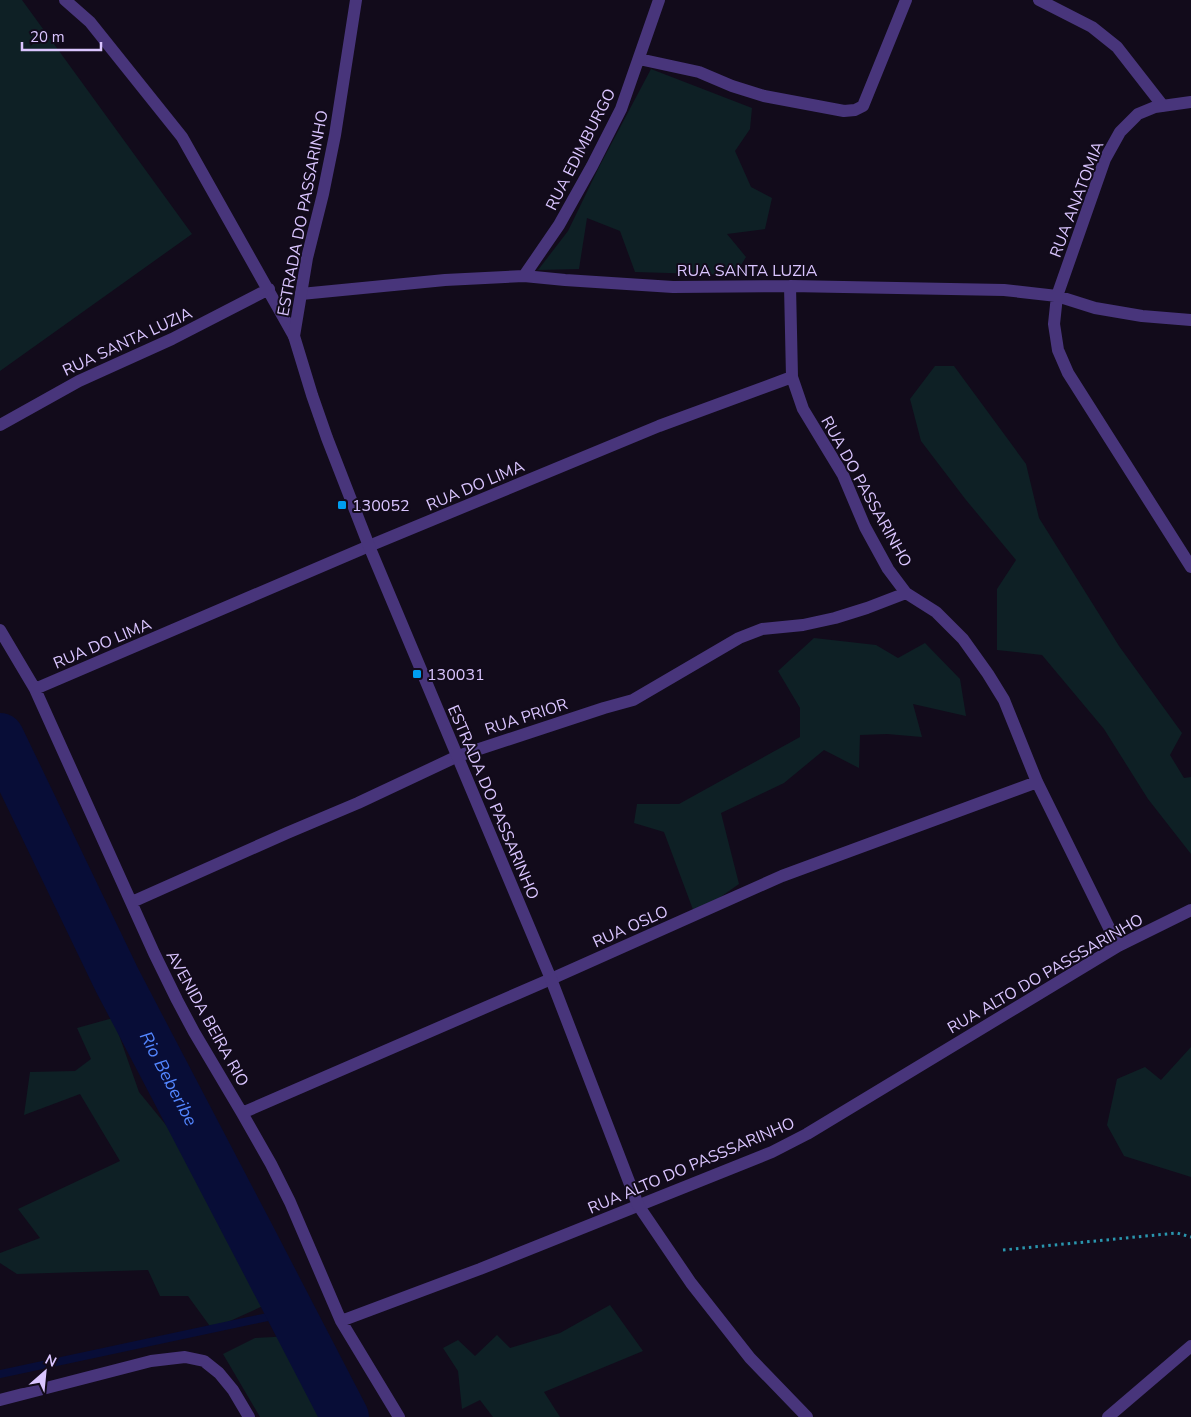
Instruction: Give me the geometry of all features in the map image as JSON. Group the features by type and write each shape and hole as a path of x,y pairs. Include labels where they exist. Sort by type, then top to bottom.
{"street":[{"path":"65,0 90,22 182,137 294,336"},
{"name":"ESTRADA DO PASSARINHO","path":"356,0 335,135 308,258 294,336 327,438 369,546 551,980 638,1205 691,1283 750,1358 807,1417"},
{"name":"RUA EDIMBURGO","path":"524,276 559,225 621,109 659,0"},
{"path":"639,59 698,72 732,86 764,96 844,111 855,110 863,106 906,0"},
{"path":"1038,0 1092,27 1117,47 1163,106"},
{"name":"RUA ANATOMIA","path":"1191,102 1155,107 1138,114 1120,132 1105,159 1056,296 1054,324 1058,350 1068,373 1191,568"},
{"name":"RUA SANTA LUZIA","path":"301,294 445,280 524,276 673,287 790,286 1004,290 1056,296 1095,308 1142,316 1191,320"},
{"name":"RUA DO PASSARINHO","path":"790,286 792,377 802,409 843,475 876,549 888,570 906,593 936,612 963,639 1004,700 1037,782 1118,946"},
{"name":"RUA SANTA LUZIA","path":"0,425 79,381 172,339 269,290"},
{"name":"RUA DO LIMA","path":"34,689 369,546 659,426 792,377"},
{"name":"RUA PRIOR","path":"132,902 358,803 458,756 633,700 739,638 762,629 835,618 906,593"},
{"name":"AVENIDA BEIRA RIO","path":"0,630 34,689 154,953 194,1032 242,1113 290,1202 342,1321 399,1417"},
{"name":"RUA OSLO","path":"242,1113 551,980 782,876 1037,782"},
{"name":"RUA ALTO DO PASSSARINHO","path":"342,1321 480,1269 772,1152 807,1134 1118,946 1191,910"},
{"path":"1108,1417 1191,1346"},
{"path":"0,1400 151,1361 185,1357 204,1361 219,1373 233,1390 249,1417"}],"path":[{"path":"1003,1250 1177,1233 1191,1237"}],"shaded area":[{"path":"0,0 22,0 192,234 0,371"},
{"path":"651,69 752,108 750,129 735,151 751,187 772,198 765,229 727,234 746,257 735,275 635,272 620,231 587,218 579,269 538,270 568,231 599,167"},
{"path":"935,366 954,366 1026,464 1039,518 1119,646 1182,733 1170,755 1184,778 1191,777 1191,854 1148,799 1104,729 1042,655 997,650 997,589 1016,560 966,500 921,441 910,399"},
{"path":"814,638 876,645 898,658 925,643 960,679 966,716 913,704 922,737 887,734 860,735 859,768 824,750 784,783 721,813 739,884 695,915 664,832 634,823 637,804 679,804 800,737 800,708 778,671"},
{"path":"113,1018 139,1092 197,1163 274,1301 212,1329 188,1296 160,1296 148,1270 17,1274 0,1263 0,1253 40,1238 18,1209 120,1161 80,1094 24,1115 30,1072 75,1071 91,1059 77,1028"},
{"path":"1191,1047 1191,1177 1124,1156 1107,1125 1117,1079 1145,1067 1161,1080"},
{"path":"610,1305 643,1351 544,1392 560,1417 493,1417 480,1400 462,1409 458,1371 443,1348 458,1340 475,1356 497,1335 510,1348 560,1333"},
{"path":"291,1336 328,1417 260,1417 223,1354 255,1338"}],"waterway":[{"name":"Rio Beberibe","path":"0,737 117,980 345,1417"},
{"path":"0,1374 291,1312"}],"place":[{"name":"130052","path":"342,505"},
{"name":"130031","path":"417,674"}]}
